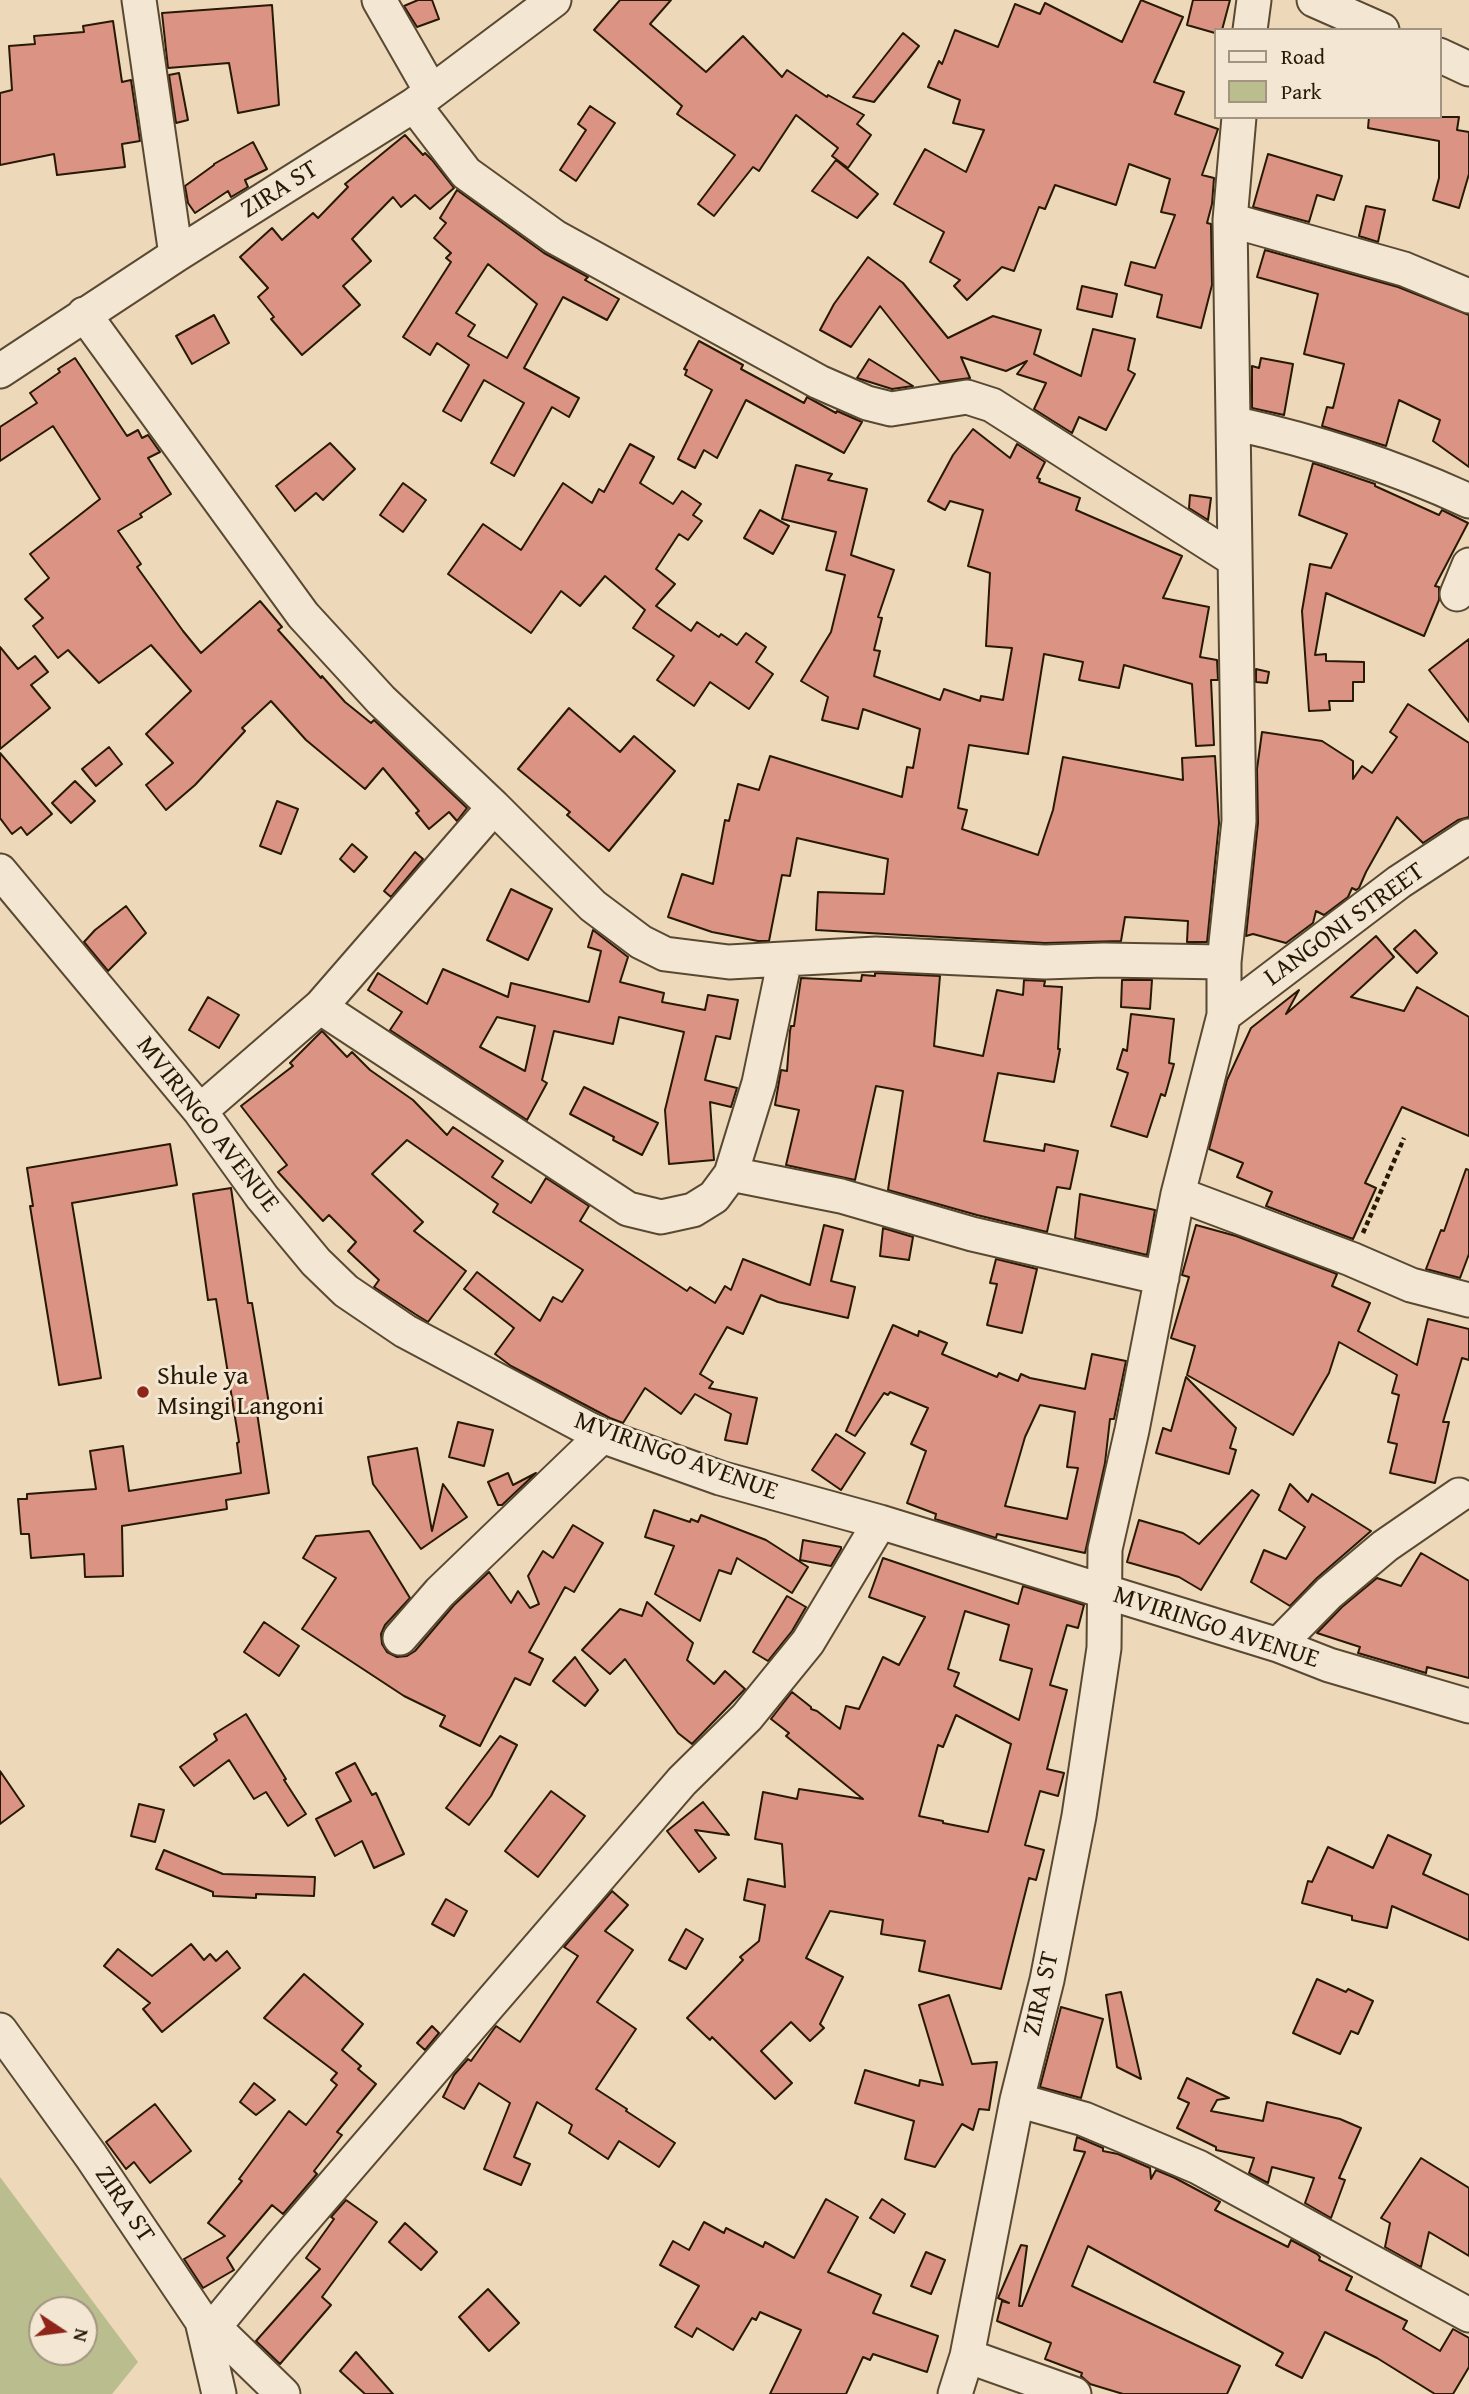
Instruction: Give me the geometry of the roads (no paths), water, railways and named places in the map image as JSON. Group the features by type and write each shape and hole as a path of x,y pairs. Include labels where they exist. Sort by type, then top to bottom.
{"street":[{"path":"139,0 176,255"},
{"path":"379,0 422,98 466,173 566,243 819,382 867,403 891,409 967,397 992,405 1235,560"},
{"name":"ZIRA ST","path":"0,371 84,314 422,98 554,0"},
{"path":"1250,28 1254,0"},
{"path":"1314,0 1377,28"},
{"path":"1441,56 1469,69"},
{"name":"ZIRA ST","path":"955,2394 967,2356 1017,2101 1047,1980 1079,1816 1104,1648 1105,1549 1132,1430 1178,1194 1224,1015 1224,962 1239,821 1230,220 1239,119"},
{"path":"1230,220 1404,269 1469,296"},
{"path":"84,314 303,615 381,700 593,906 640,942 665,954 729,962 876,954 1045,962 1224,962"},
{"path":"1233,423 1302,438 1411,474 1469,501"},
{"path":"200,1111 320,1007 494,807"},
{"name":"LANGONI STREET","path":"1224,1015 1399,882 1469,836"},
{"name":"MVIRINGO AVENUE","path":"0,871 200,1111 270,1206 316,1262 346,1291 405,1331 602,1436 720,1478 880,1522 1278,1645 1329,1665 1469,1706"},
{"path":"320,1007 628,1209 662,1217 693,1210 714,1197 732,1174 759,1083 785,959"},
{"path":"732,1174 841,1196 972,1234 1162,1278"},
{"path":"1178,1194 1351,1259 1411,1285 1469,1300"},
{"path":"400,1638 440,1592 602,1436"},
{"path":"1278,1645 1329,1593 1376,1554 1459,1495"},
{"path":"283,2394 208,2324 280,2246 682,1781 747,1717 808,1642 880,1522"},
{"name":"ZIRA ST","path":"0,2030 208,2324 219,2394"},
{"path":"1017,2101 1084,2119 1198,2167 1469,2315"},
{"path":"967,2356 1074,2394"}],"place":[{"name":"Shule ya Msingi Langoni","path":"143,1392"}]}
